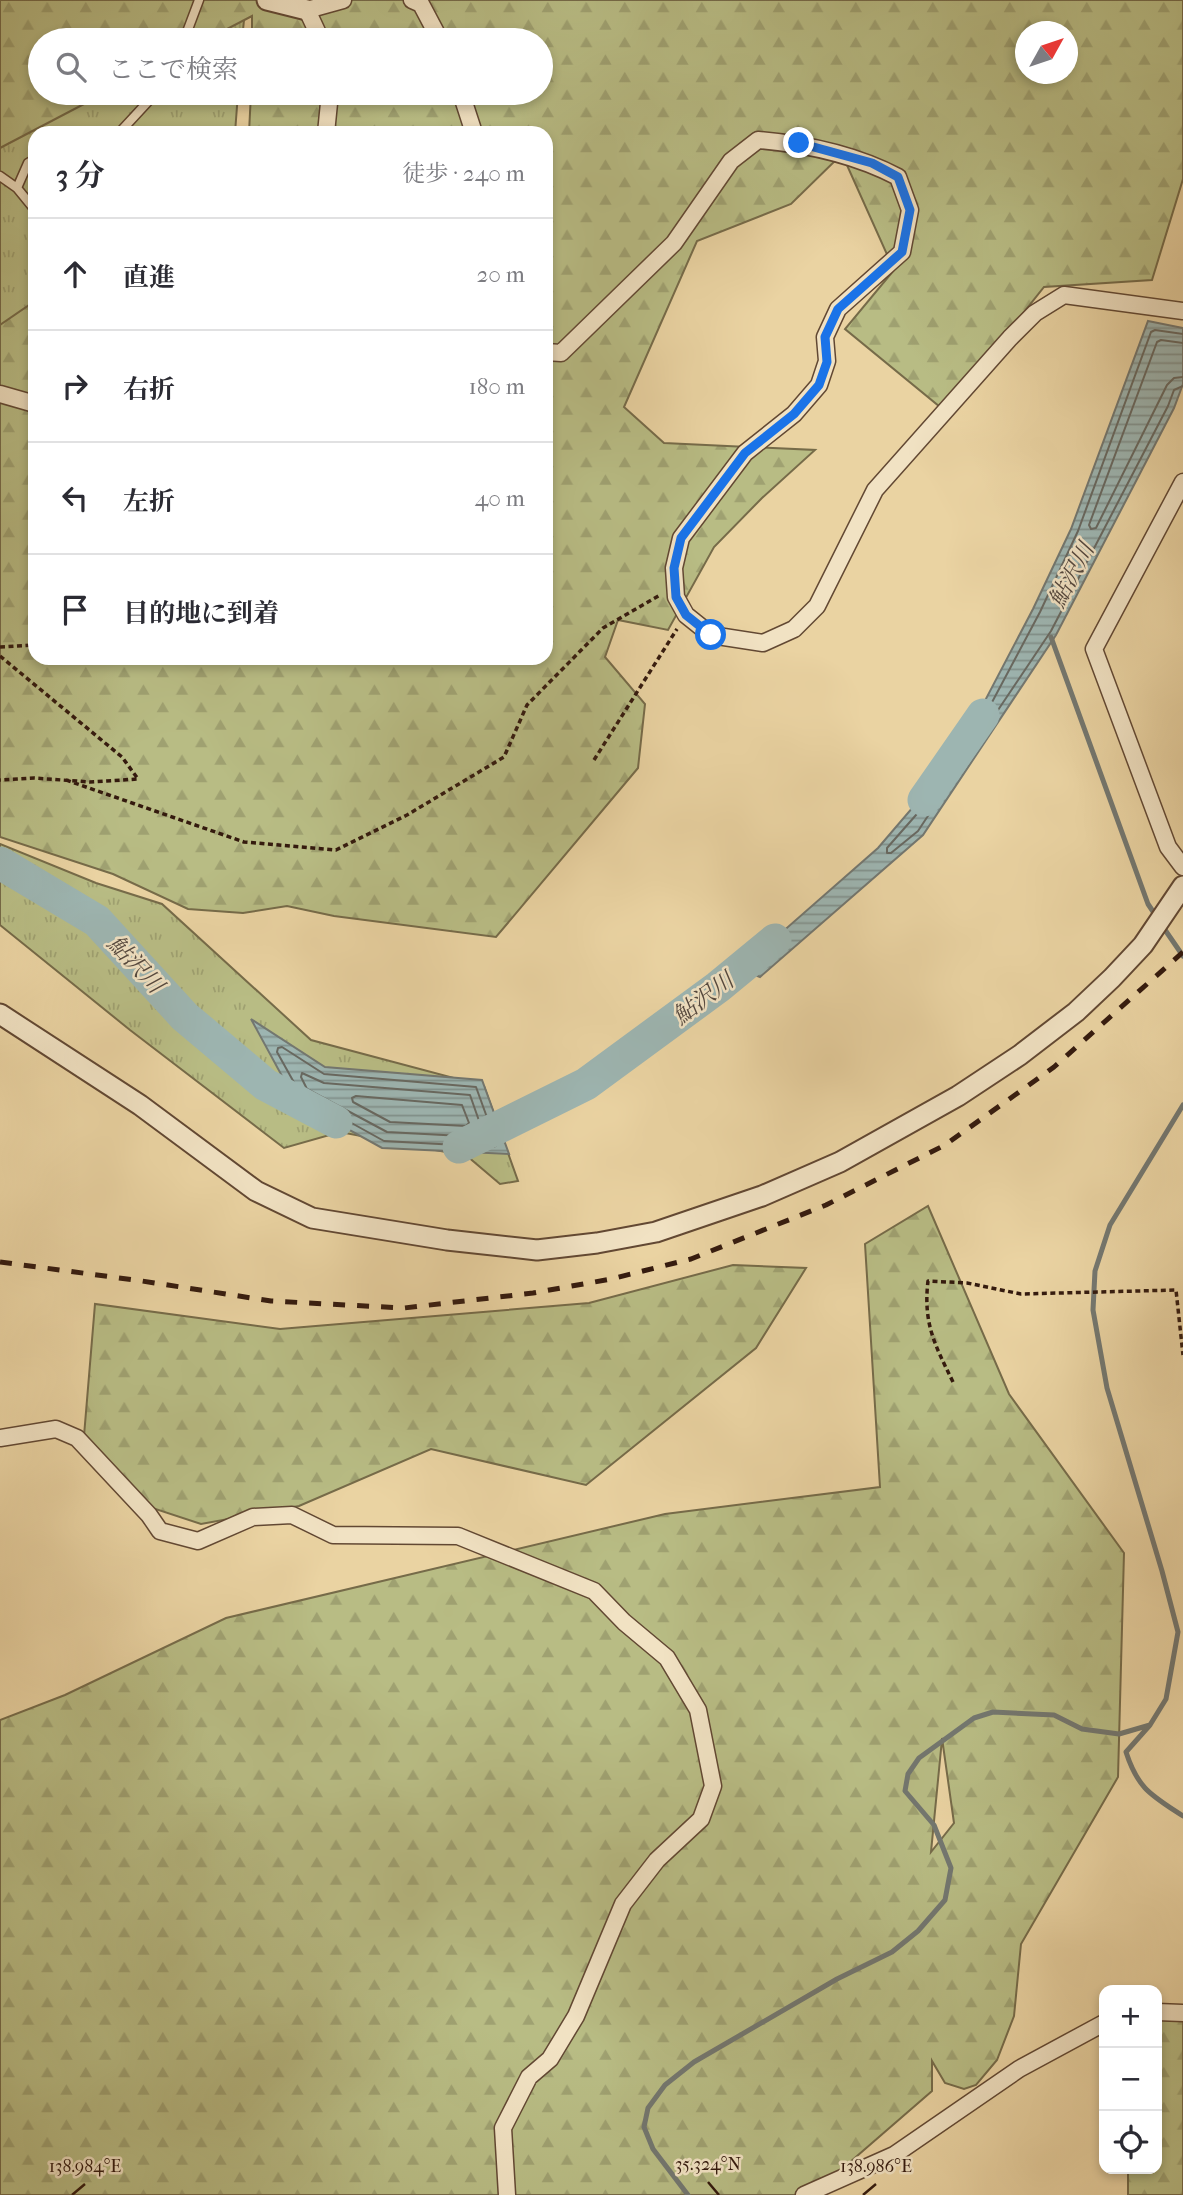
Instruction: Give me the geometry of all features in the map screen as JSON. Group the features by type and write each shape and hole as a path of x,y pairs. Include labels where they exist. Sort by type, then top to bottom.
{"street":[{"path":"267,0 307,10 343,0"},
{"path":"412,0 421,4 434,28"},
{"path":"307,10 315,28"},
{"path":"327,126 329,105"},
{"path":"465,105 472,126"},
{"path":"553,352 561,353 674,243 731,160 758,140 799,143 872,163 898,177 910,210 902,252 838,309 825,337 827,362 819,385 794,414 745,453 681,538 674,568 676,597 686,615 711,635 763,643 794,629 817,606 875,490 1035,313 1064,295 1183,311"},
{"path":"0,394 28,402"},
{"path":"1183,482 1094,649 1168,847 1183,866"},
{"path":"0,1014 139,1105 256,1191 312,1217 447,1240 537,1250 656,1232 762,1196 840,1162 958,1096 1020,1055 1076,1012 1143,945 1179,892"},
{"path":"0,1438 56,1429 77,1438 149,1515 160,1531 198,1541 253,1517 292,1516 333,1535 458,1536 594,1591 624,1622 667,1658 698,1710 713,1786 701,1819 657,1860 623,1904 576,2016 550,2059 529,2077 502,2128 507,2195"},
{"path":"1162,2012 1183,2013"},
{"path":"804,2195 894,2155 1019,2069 1099,2026"}],"lane":[{"path":"188,28 199,0"},
{"path":"125,126 145,105"},
{"path":"17,188 28,163"},
{"path":"0,176 17,188 28,201"}],"path":[{"path":"66,780 244,842 336,850 407,815 504,757 527,705 574,656 603,628 670,590"},
{"path":"594,760 686,615"},
{"path":"0,648 28,646"},
{"path":"0,656 122,757 138,779 90,782 34,778 0,780"},
{"path":"953,1382 932,1338 925,1304 928,1281 967,1283 1021,1294 1176,1290 1183,1355"}],"green space":[{"path":"0,0 1183,0 1183,179 1152,280 1044,287 945,411 845,329 894,270 842,154 791,204 697,241 624,407 664,443 815,450 714,547 668,630 618,620 605,657 645,704 638,768 496,937 334,916 287,906 243,913 188,909 113,874 0,837 0,325 28,306 28,665 553,665 553,126 249,126 250,105 553,105 553,28 252,28 252,16 229,28 28,28 28,105 82,105 42,126 28,126 28,133 0,148"},
{"path":"246,0 243,28 196,28"},
{"path":"65,105 237,105 236,126 29,126"},
{"path":"28,127 28,312 0,326 0,143"},
{"path":"0,844 96,883 162,904 311,1040 484,1086 518,1181 500,1184 467,1156 340,1132 284,1148 130,1030 0,925"},
{"path":"928,1206 1009,1394 1124,1553 1118,1777 1021,1944 1014,2016 997,2060 976,2085 964,2089 945,2083 932,2061 932,2091 812,2195 0,2195 0,1720 65,1695 226,1618 665,1514 880,1487 865,1244","holes":["942,1738 954,1823 931,1852"]},
{"path":"733,1265 806,1268 756,1348 586,1485 431,1449 299,1506 201,1524 137,1503 84,1436 95,1304 280,1329 589,1303"},
{"path":"1162,2012 1183,2013 1183,2195 1128,2195 1128,2174 1162,2174"}],"water":[{"path":"1148,321 1183,328 1183,384 1174,408 1056,635 923,835 760,977 740,969 878,848 955,758 1033,609 1071,529"},
{"path":"251,1019 325,1067 482,1080 509,1154 382,1148 295,1100"}],"waterway":[{"path":"1051,637 1148,904 1156,916"},
{"name":"鮎沢川","path":"924,800 983,715"},
{"name":"鮎沢川","path":"0,863 97,921 184,1016 266,1085 336,1122"},
{"path":"1161,924 1183,956"},
{"name":"鮎沢川","path":"459,1147 586,1084 718,987 775,940"},
{"path":"1183,1105 1110,1225 1095,1271 1093,1310 1107,1388 1178,1632 1166,1699 1150,1725 1126,1752 1135,1775 1147,1790 1183,1816"},
{"path":"688,2195 653,2149 644,2127 648,2108 665,2085 694,2062 837,1979 892,1952 918,1931 945,1900 951,1868 934,1825 905,1791 908,1774 919,1758 974,1718 993,1712 1054,1715 1082,1729 1119,1734 1150,1725"}],"railway":[{"path":"0,1262 271,1301 404,1308 533,1293 611,1279 691,1259 826,1205 945,1145 1054,1067 1183,952"}],"route":[{"path":"711,635 686,615 676,597 674,568 681,538 745,453 794,414 819,385 827,362 825,337 838,309 902,252 910,210 898,177 872,163 799,143"}]}
